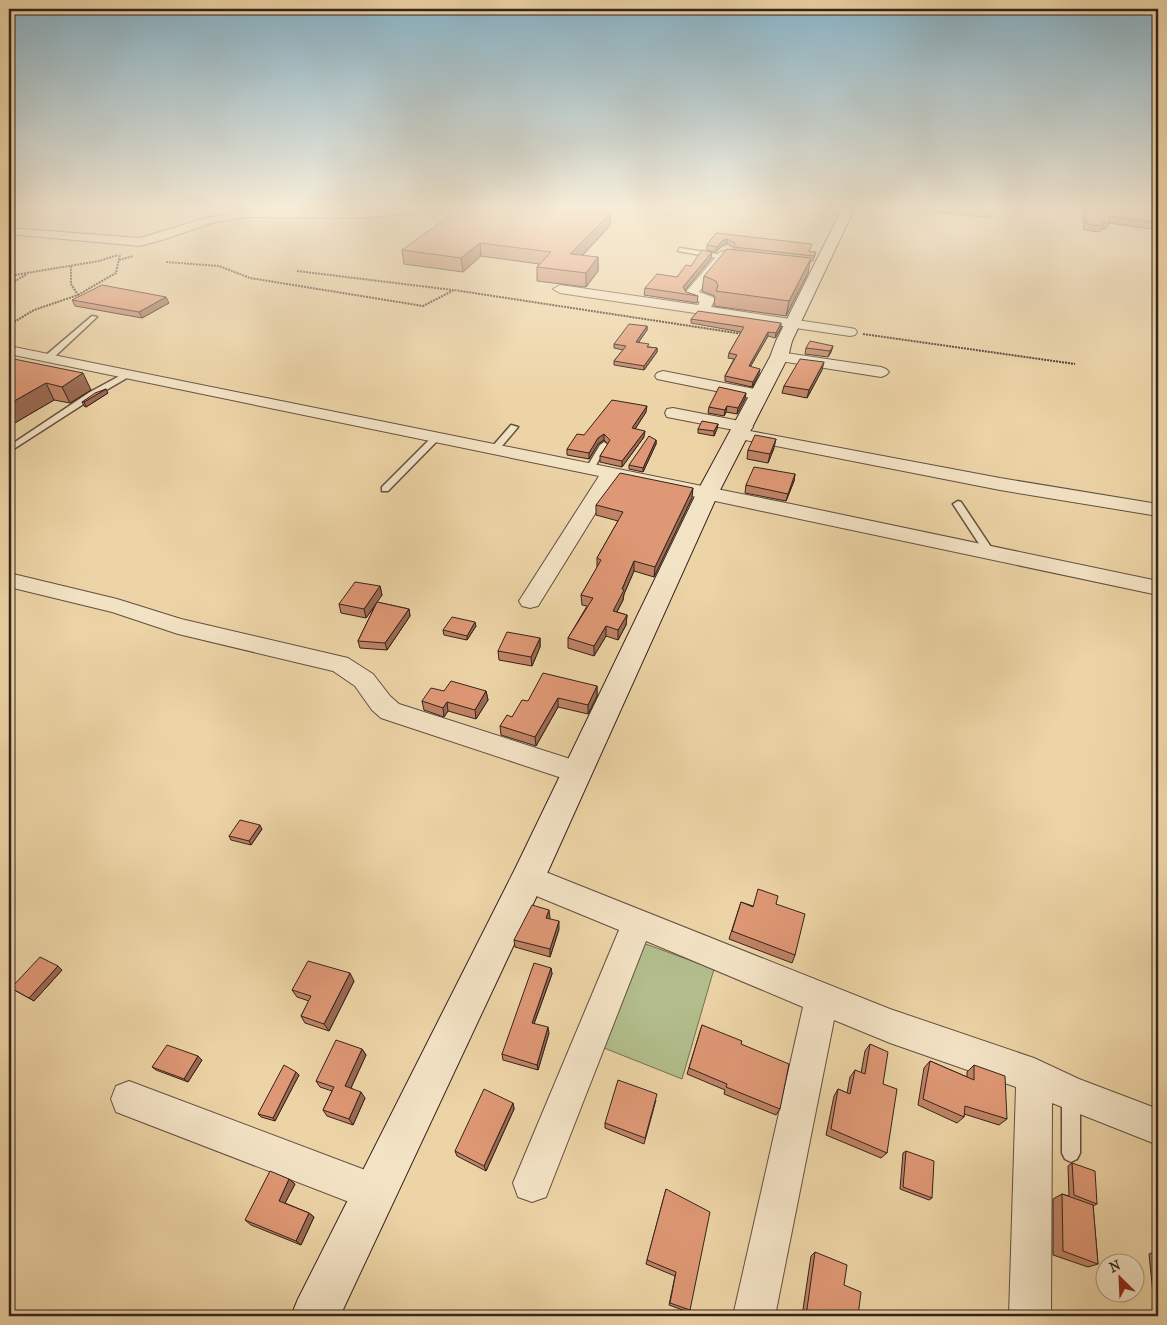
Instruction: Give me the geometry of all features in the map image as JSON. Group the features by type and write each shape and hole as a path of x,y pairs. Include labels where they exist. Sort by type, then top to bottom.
{"street":[{"path":"702,310 708,300 692,294 713,269"},
{"path":"315,1316 528,878 707,494 760,395 785,340 810,269"},
{"path":"560,289 702,310 882,372"},
{"path":"785,340 850,332"},
{"path":"9,350 1158,588"},
{"path":"663,376 760,395"},
{"path":"673,413 742,431 1000,484 1158,510"},
{"path":"530,601 610,474"},
{"path":"9,580 117,606 178,626 340,664 364,680 381,703 390,711 577,772"},
{"path":"528,878 890,1026 1034,1076 1071,1094 1158,1127"},
{"path":"532,1183 637,922"},
{"path":"754,1316 822,998"},
{"path":"1030,1316 1034,1076"},
{"path":"129,1099 375,1193"}],"lane":[{"path":"48,358 94,317"},
{"path":"9,450 93,394 128,375"},
{"path":"494,450 514,427"},
{"path":"385,489 436,438"},
{"path":"589,470 604,445"},
{"path":"958,504 990,552"},
{"path":"1071,1094 1072,1153"}],"path":[{"path":"9,276 52,269"},
{"path":"71,269 71,284 78,295"},
{"path":"9,325 34,310 78,295 116,273 117,269"},
{"path":"226,269 250,278 423,306 454,290"},
{"path":"9,285 30,272"},
{"path":"297,272 454,290 785,340"},
{"path":"850,332 1075,364"}],"green space":[{"path":"632,939 714,969 682,1079 594,1044"}],"building":[{"path":"552,269 589,269 586,273"},
{"path":"683,269 698,269 683,287 686,292 698,296 645,288 657,274 677,277"},
{"path":"710,269 805,269 789,301 716,291 718,286 716,281 704,276"},
{"path":"102,285 166,297 139,312 72,300"},
{"path":"698,311 781,323 776,333 768,332 749,366 760,369 753,382 725,376 737,355 729,353 744,327 691,319"},
{"path":"629,324 647,326 636,342 649,344 647,347 657,348 644,366 614,361 626,346 614,344"},
{"path":"810,341 833,346 830,351 806,348"},
{"path":"9,358 83,373 62,387 46,383 9,404"},
{"path":"800,359 824,362 809,390 784,386"},
{"path":"719,387 746,393 738,408 727,406 725,410 709,407"},
{"path":"106,389 84,402 82,402 95,393"},
{"path":"612,400 647,406 632,428 645,431 622,461 600,456 610,440 604,434 598,438 589,453 567,449 577,434 584,435"},
{"path":"702,421 718,424 714,431 698,429"},
{"path":"755,435 776,439 770,454 748,450"},
{"path":"649,436 656,440 643,468 629,465"},
{"path":"754,467 795,474 788,494 746,485"},
{"path":"620,473 693,488 655,567 634,561 622,589 624,590 613,611 627,615 618,630 606,626 594,646 568,638 593,598 581,595 601,560 597,558 623,512 596,505"},
{"path":"355,582 380,586 364,609 339,604"},
{"path":"377,602 409,609 385,643 358,641"},
{"path":"452,617 475,622 467,636 443,630"},
{"path":"507,632 540,638 531,657 498,651"},
{"path":"543,673 597,686 588,705 558,698 535,737 500,726 507,715 512,717 522,700 528,701"},
{"path":"451,681 486,691 475,710 447,702 443,708 422,701 431,688 444,691"},
{"path":"240,820 260,825 249,841 229,836"},
{"path":"758,889 778,896 776,904 805,914 795,955 732,931 741,902 753,907"},
{"path":"532,905 549,910 546,918 559,921 550,949 514,940"},
{"path":"40,957 58,966 29,998 11,988"},
{"path":"308,961 350,973 324,1024 301,1016 311,996 292,990"},
{"path":"534,963 551,968 532,1023 548,1027 537,1065 502,1054"},
{"path":"702,1025 742,1041 741,1044 789,1064 780,1109 726,1087 727,1084 689,1068"},
{"path":"336,1040 362,1049 345,1086 361,1092 349,1119 323,1110 334,1087 316,1081"},
{"path":"870,1044 888,1052 883,1084 897,1089 887,1153 831,1129 838,1089 850,1094 855,1070 865,1074"},
{"path":"167,1045 198,1056 184,1079 152,1067"},
{"path":"930,1061 974,1080 974,1065 1005,1076 1007,1119 965,1106 964,1117 923,1099"},
{"path":"284,1065 296,1072 273,1118 258,1114"},
{"path":"618,1080 657,1094 645,1138 605,1123"},
{"path":"484,1089 513,1103 484,1166 455,1151"},
{"path":"906,1151 934,1161 932,1198 903,1187"},
{"path":"1072,1163 1095,1171 1097,1204 1074,1195"},
{"path":"270,1171 289,1179 279,1201 309,1213 296,1241 245,1220"},
{"path":"666,1189 710,1212 690,1310 670,1303 676,1272 647,1260"},
{"path":"1062,1194 1093,1205 1097,1252 1094,1252 1094,1263 1063,1251"},
{"path":"815,1252 847,1265 844,1285 861,1292 858,1316 806,1316"},
{"path":"1154,1252 1158,1253 1158,1288"}]}
